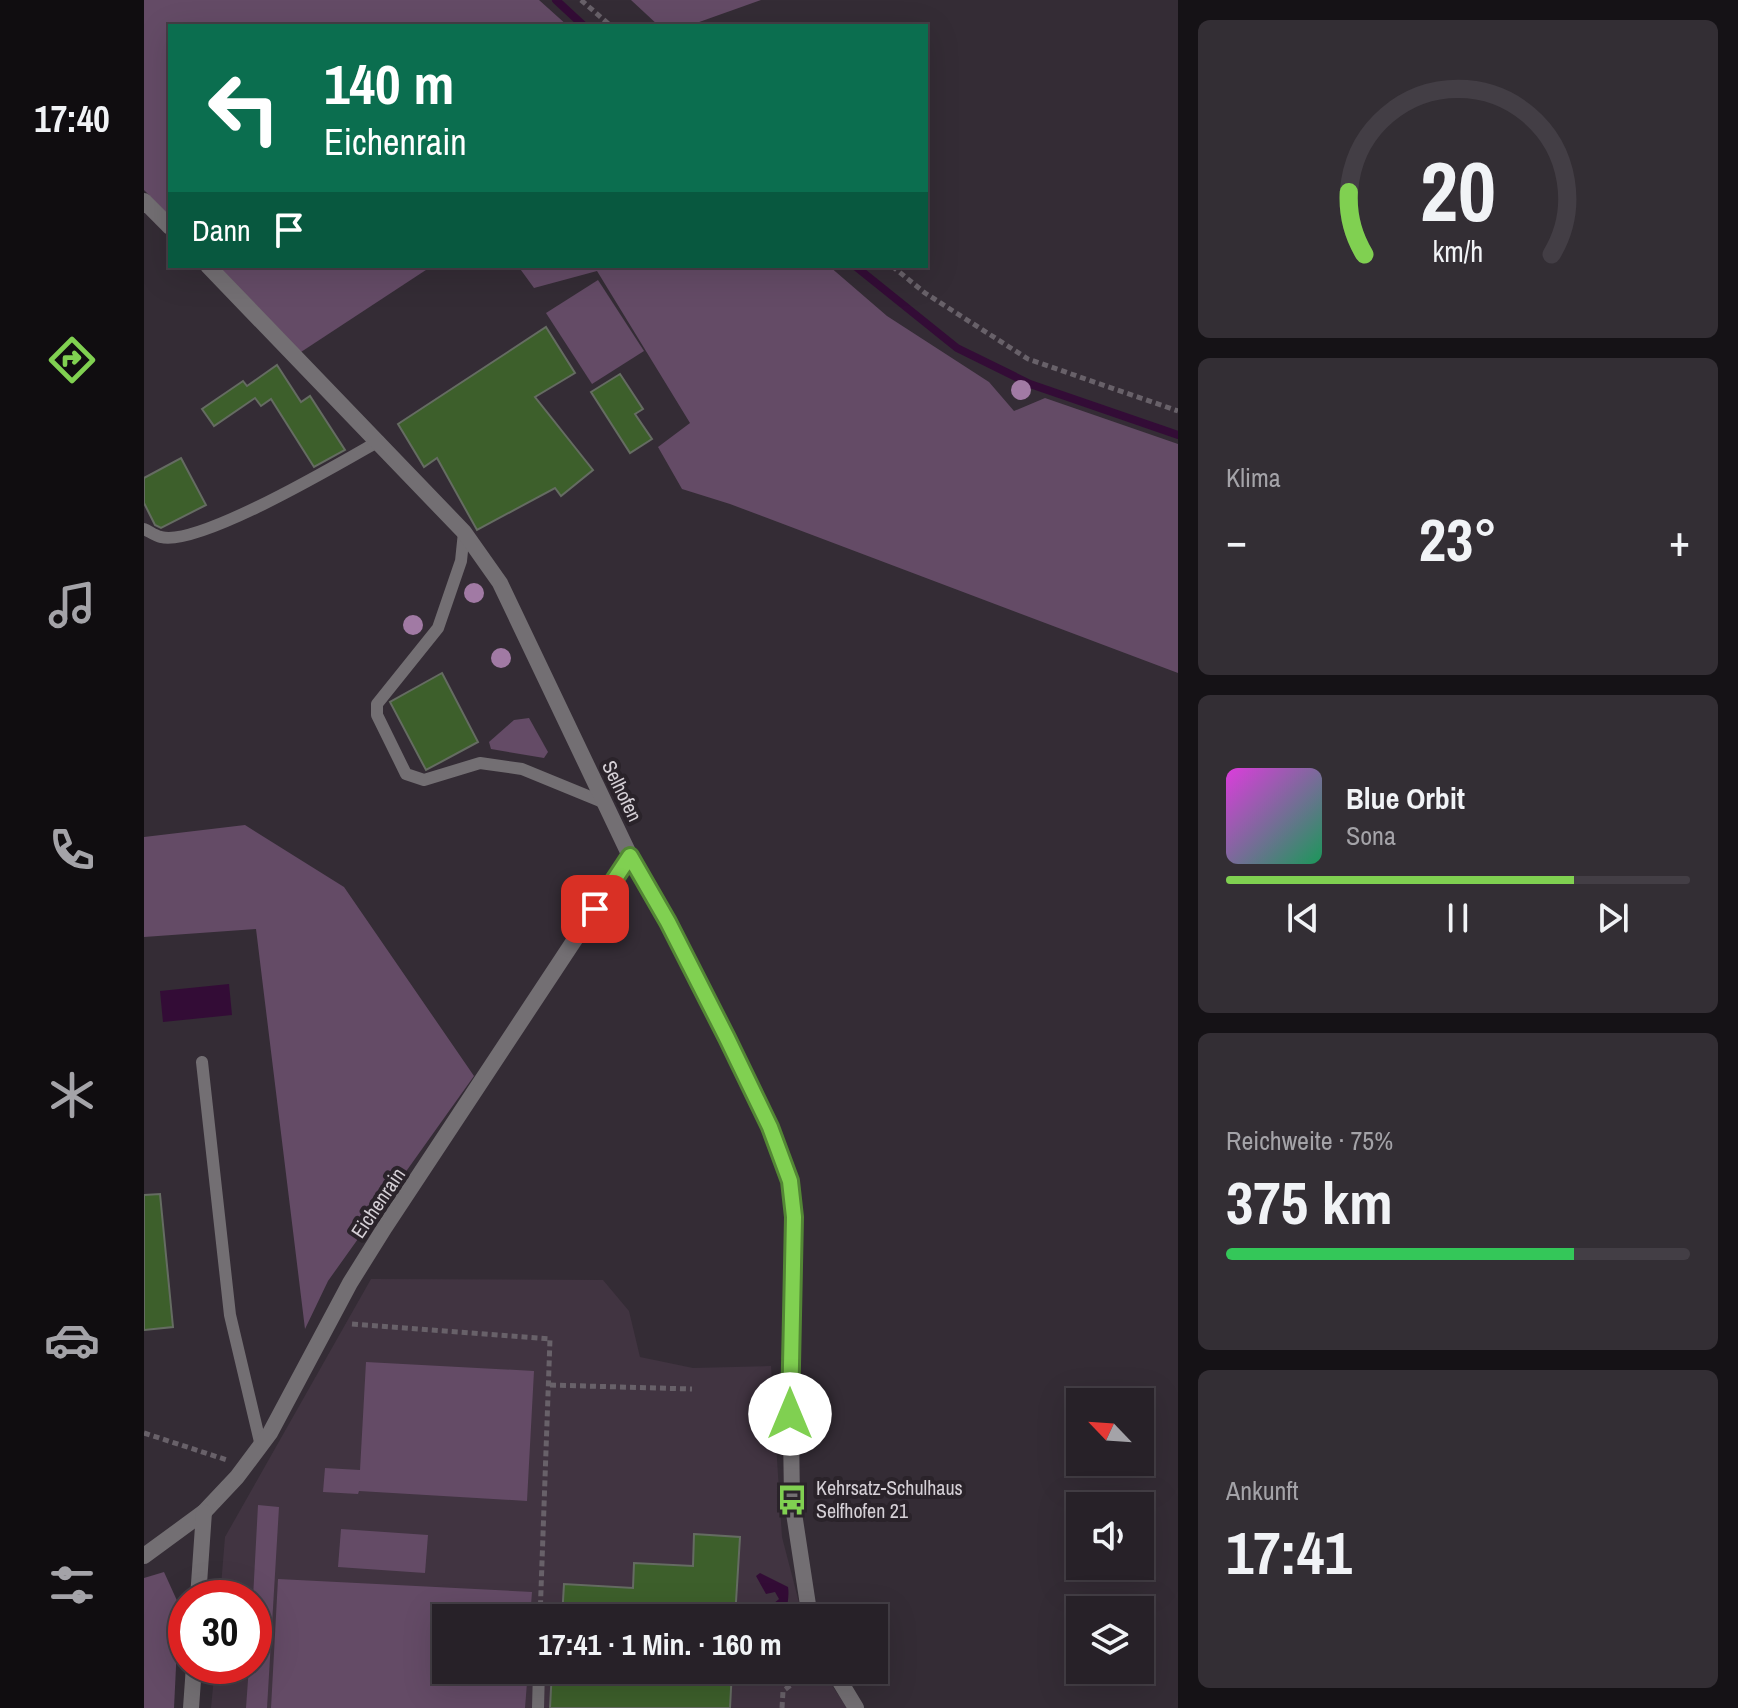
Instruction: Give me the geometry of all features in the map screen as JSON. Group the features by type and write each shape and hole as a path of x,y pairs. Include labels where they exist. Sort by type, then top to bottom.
{"street":[{"path":"144,201 168,225"},
{"name":"Selhofen","path":"210,268 464,532 500,583 630,856 668,922 770,1127 790,1181 794,1217 790,1363 792,1500 808,1604"},
{"name":"Eichenrain","path":"144,1556 204,1512 261,1446 300,1382 385,1227 630,856"},
{"path":"199,1580 204,1512"},
{"path":"191,1708 193,1684"},
{"path":"841,1684 856,1708"}],"lane":[{"path":"144,529 163,538 213,527 265,504 379,441"},
{"path":"464,532 461,561 438,628 377,704 377,715 406,774 424,780 480,763 522,769 605,803"},
{"path":"202,1062 230,1315 261,1446"},
{"path":"538,1708 539,1684"}],"path":[{"path":"581,0 609,24"},
{"path":"894,268 925,293 1028,359 1178,411"},
{"path":"331,1322 550,1339 541,1604"},
{"path":"550,1385 692,1389"},
{"path":"144,1433 245,1466"},
{"path":"782,1708 783,1691 792,1684"}],"shaded area":[{"path":"144,0 539,0 566,24 168,24 168,214 144,190"},
{"path":"631,0 761,0 694,24 657,24"},
{"path":"220,268 429,268 301,352"},
{"path":"519,268 831,268 887,316 989,382 1014,411 1045,398 1178,444 1178,673 730,504 682,489 658,447 690,423 597,271 534,288"},
{"path":"598,280 644,351 592,384 546,313"},
{"path":"529,718 548,752 544,758 491,749 489,742 514,720"},
{"path":"245,825 344,887 474,1076 328,1281 305,1329 256,929 144,937 144,837"},
{"path":"229,984 232,1015 163,1022 160,991"},
{"path":"371,1279 603,1280 629,1311 640,1357 693,1368 771,1366 782,1537 799,1604 432,1604 432,1684 831,1684 847,1708 211,1708 213,1684 272,1684 272,1580 221,1580 225,1537"},
{"path":"366,1362 534,1371 527,1501 359,1491 358,1494 323,1492 325,1468 360,1470"},
{"path":"258,1505 279,1507 272,1624 272,1580 254,1580"},
{"path":"341,1529 428,1535 425,1573 338,1567"},
{"path":"164,1572 168,1581 168,1684 175,1684 174,1708 144,1708 144,1578"},
{"path":"760,1573 788,1587 787,1604 773,1604 779,1599 775,1592 766,1594 756,1576"},
{"path":"278,1579 532,1592 531,1604 432,1604 432,1684 527,1684 525,1708 271,1708"},
{"path":"248,1684 268,1684 267,1708 246,1708"}],"building":[{"path":"546,327 575,373 535,397 593,470 561,496 555,488 477,530 437,458 424,467 398,424"},
{"path":"277,365 301,402 310,396 345,450 314,467 271,399 261,406 255,398 214,426 202,409 243,381 247,386"},
{"path":"620,374 643,409 635,414 652,439 630,453 591,392"},
{"path":"181,458 206,505 161,528 155,525 144,503 144,478"},
{"path":"442,673 478,742 426,770 390,702"},
{"path":"160,1194 173,1327 144,1330 144,1195"},
{"path":"694,1534 740,1537 736,1604 563,1604 564,1584 633,1588 634,1563 693,1566"},
{"path":"551,1684 731,1684 730,1708 550,1708"}],"waterway":[{"path":"556,0 582,24"},
{"path":"857,268 957,348 1030,384 1178,435"}],"place":[{"name":"Kehrsatz-Schulhaus Selfhofen 21","path":"792,1500"}],"route":[{"path":"595,909 630,856 668,922 770,1127 790,1181 794,1217 790,1414"}]}
